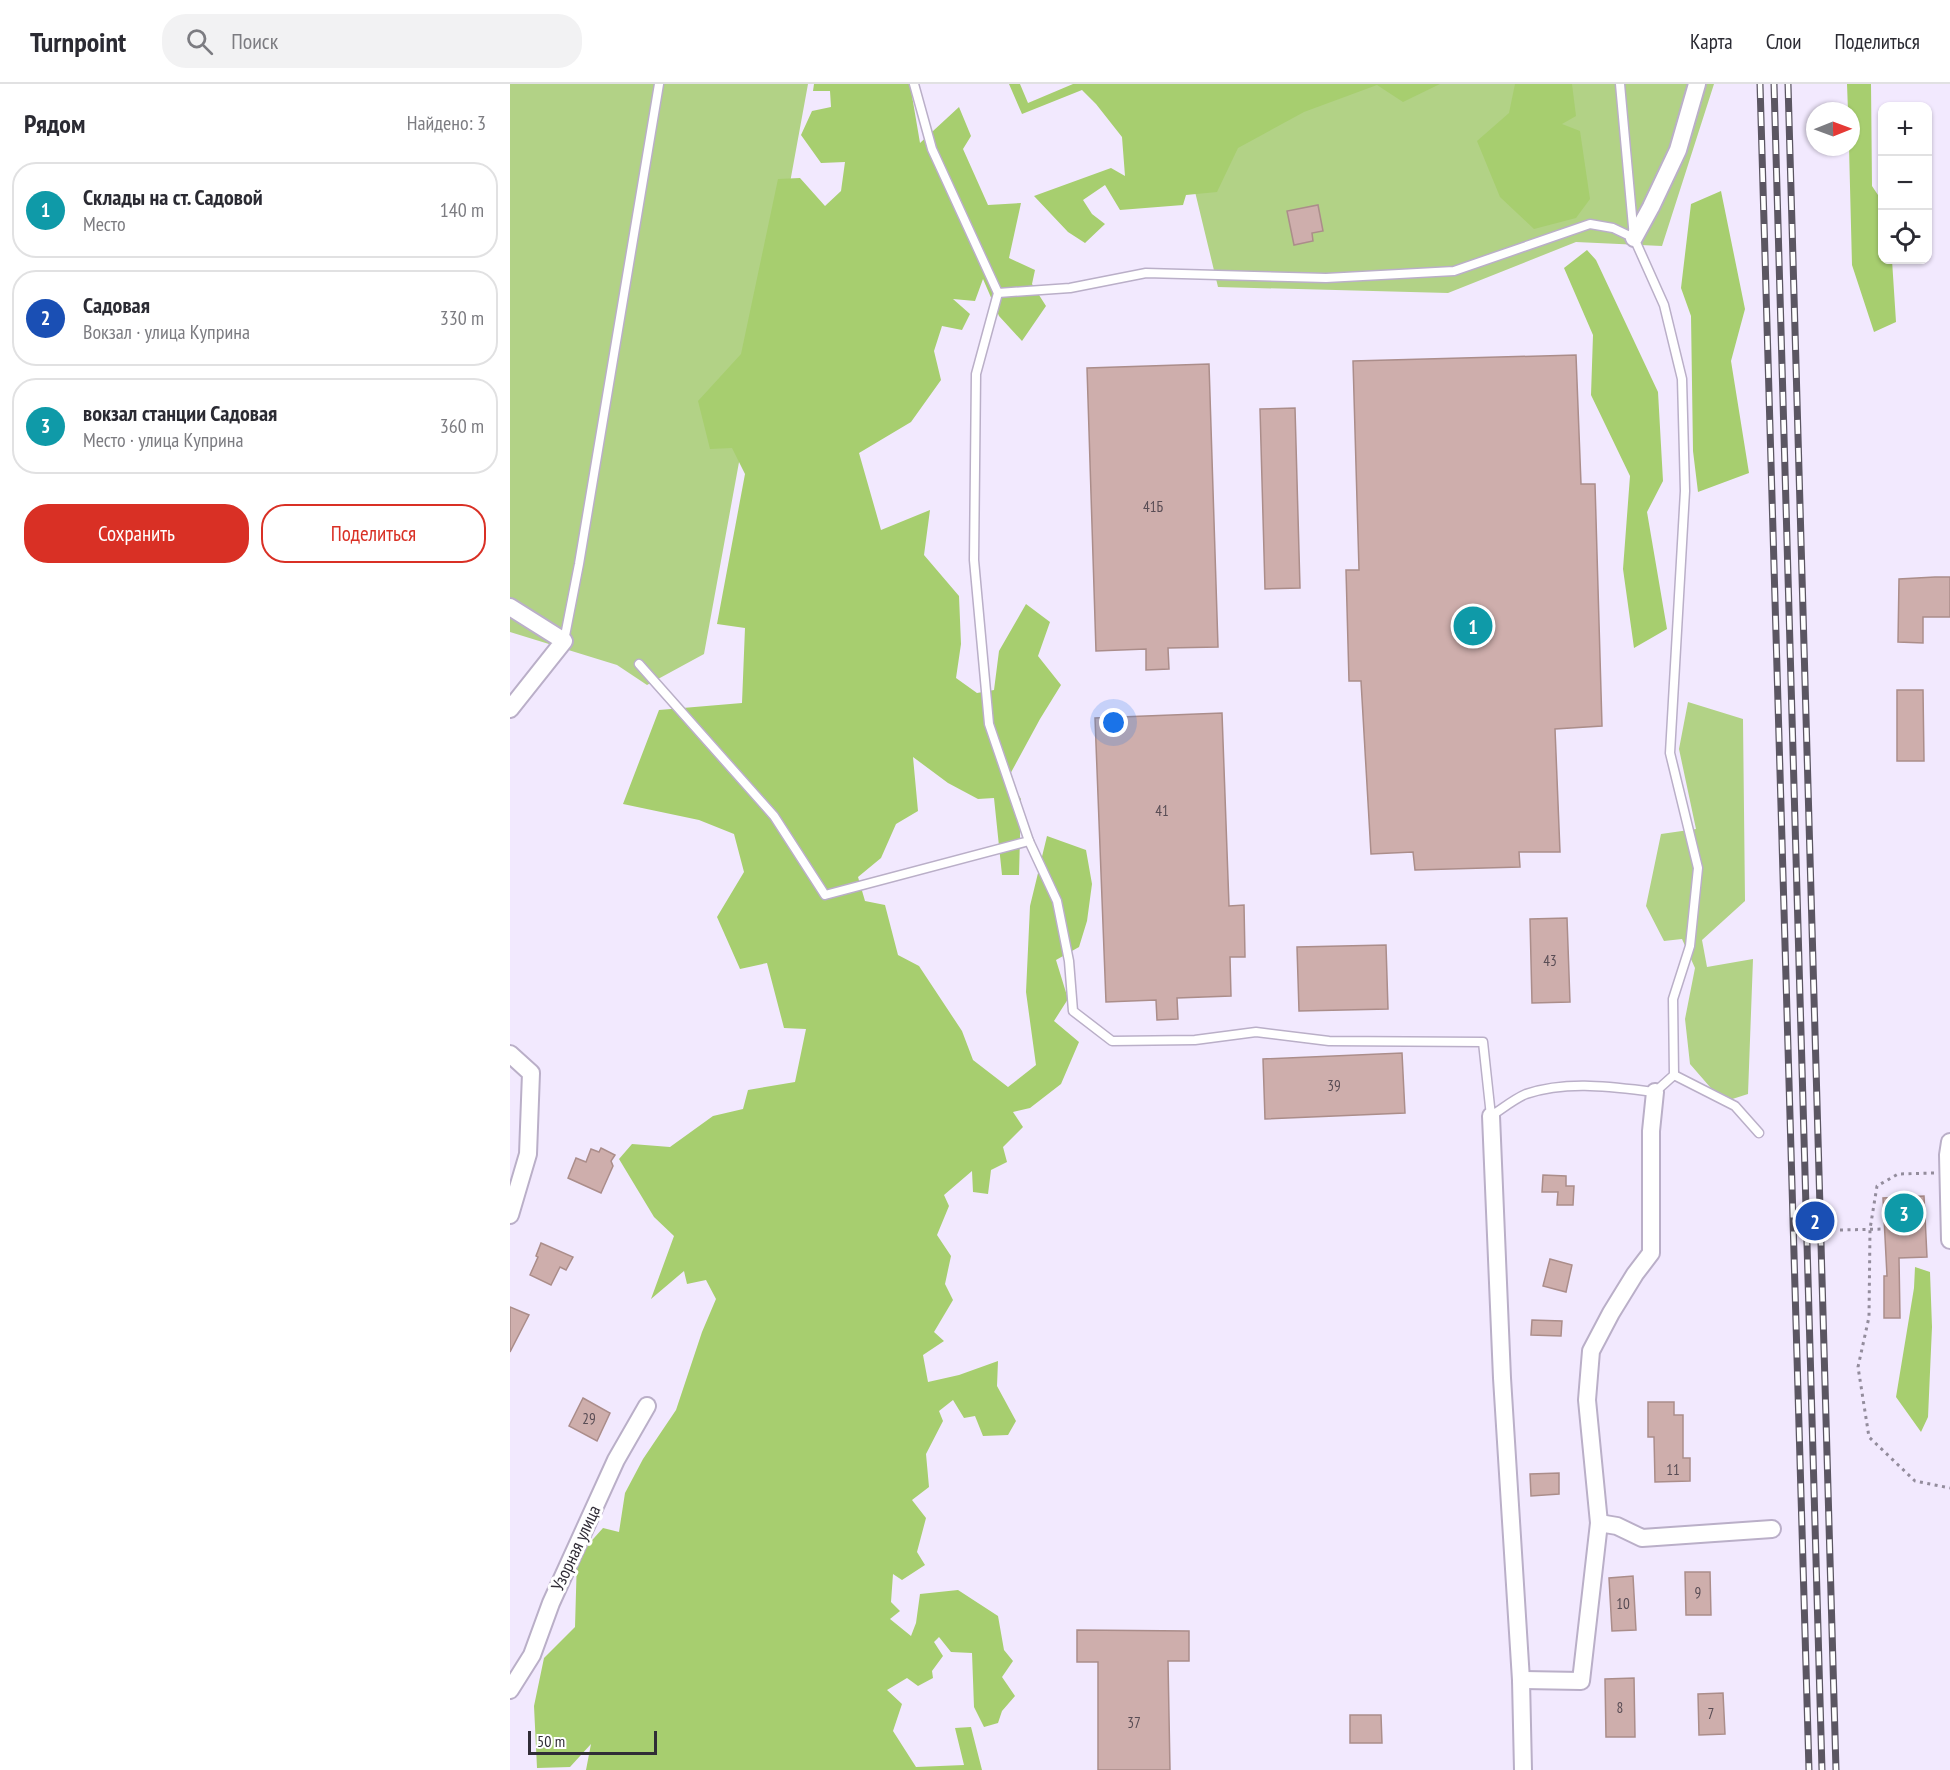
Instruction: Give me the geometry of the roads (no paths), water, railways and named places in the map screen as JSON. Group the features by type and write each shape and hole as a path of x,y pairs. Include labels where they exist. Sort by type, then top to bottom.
{"street":[{"path":"1634,238 1678,150 1697,84"},
{"path":"510,607 564,641 510,709"},
{"path":"510,1054 531,1073 528,1154 510,1215"},
{"path":"1521,1680 1581,1681 1599,1523 1587,1400 1591,1351 1611,1313 1651,1253 1651,1140 1655,1092"},
{"path":"1491,1116 1502,1378 1521,1680 1523,1770"},
{"path":"1949,1150 1950,1240"},
{"name":"Узорная улица","path":"510,1690 532,1655 550,1604 616,1460 647,1406"},
{"path":"1599,1523 1617,1526 1642,1538 1772,1529"}],"lane":[{"path":"564,641 579,564 659,84"},
{"path":"914,84 932,149 998,293 976,374 974,560 989,724 1029,841 1057,901 1069,961 1073,1011 1112,1041 1195,1040 1256,1032 1329,1041 1483,1041 1491,1116 1525,1095 1556,1088 1599,1085 1655,1092 1674,1075 1673,999 1690,946 1698,868 1670,753 1685,491 1682,379 1664,305 1634,238 1620,84"},
{"path":"998,293 1070,288 1146,273 1326,278 1454,271 1590,224 1613,228 1634,238"},
{"path":"639,664 774,816 825,896 1029,841"},
{"path":"1674,1075 1735,1106 1759,1133"}],"railway":[{"path":"1760,84 1809,1770"},
{"path":"1774,84 1822,1770"},
{"path":"1788,84 1836,1770"}],"place":[{"name":"Склады на ст. Садовой","path":"1473,626"},
{"name":"вокзал станции Садовая","path":"1904,1213"},
{"name":"Садовая","path":"1815,1221"}]}
